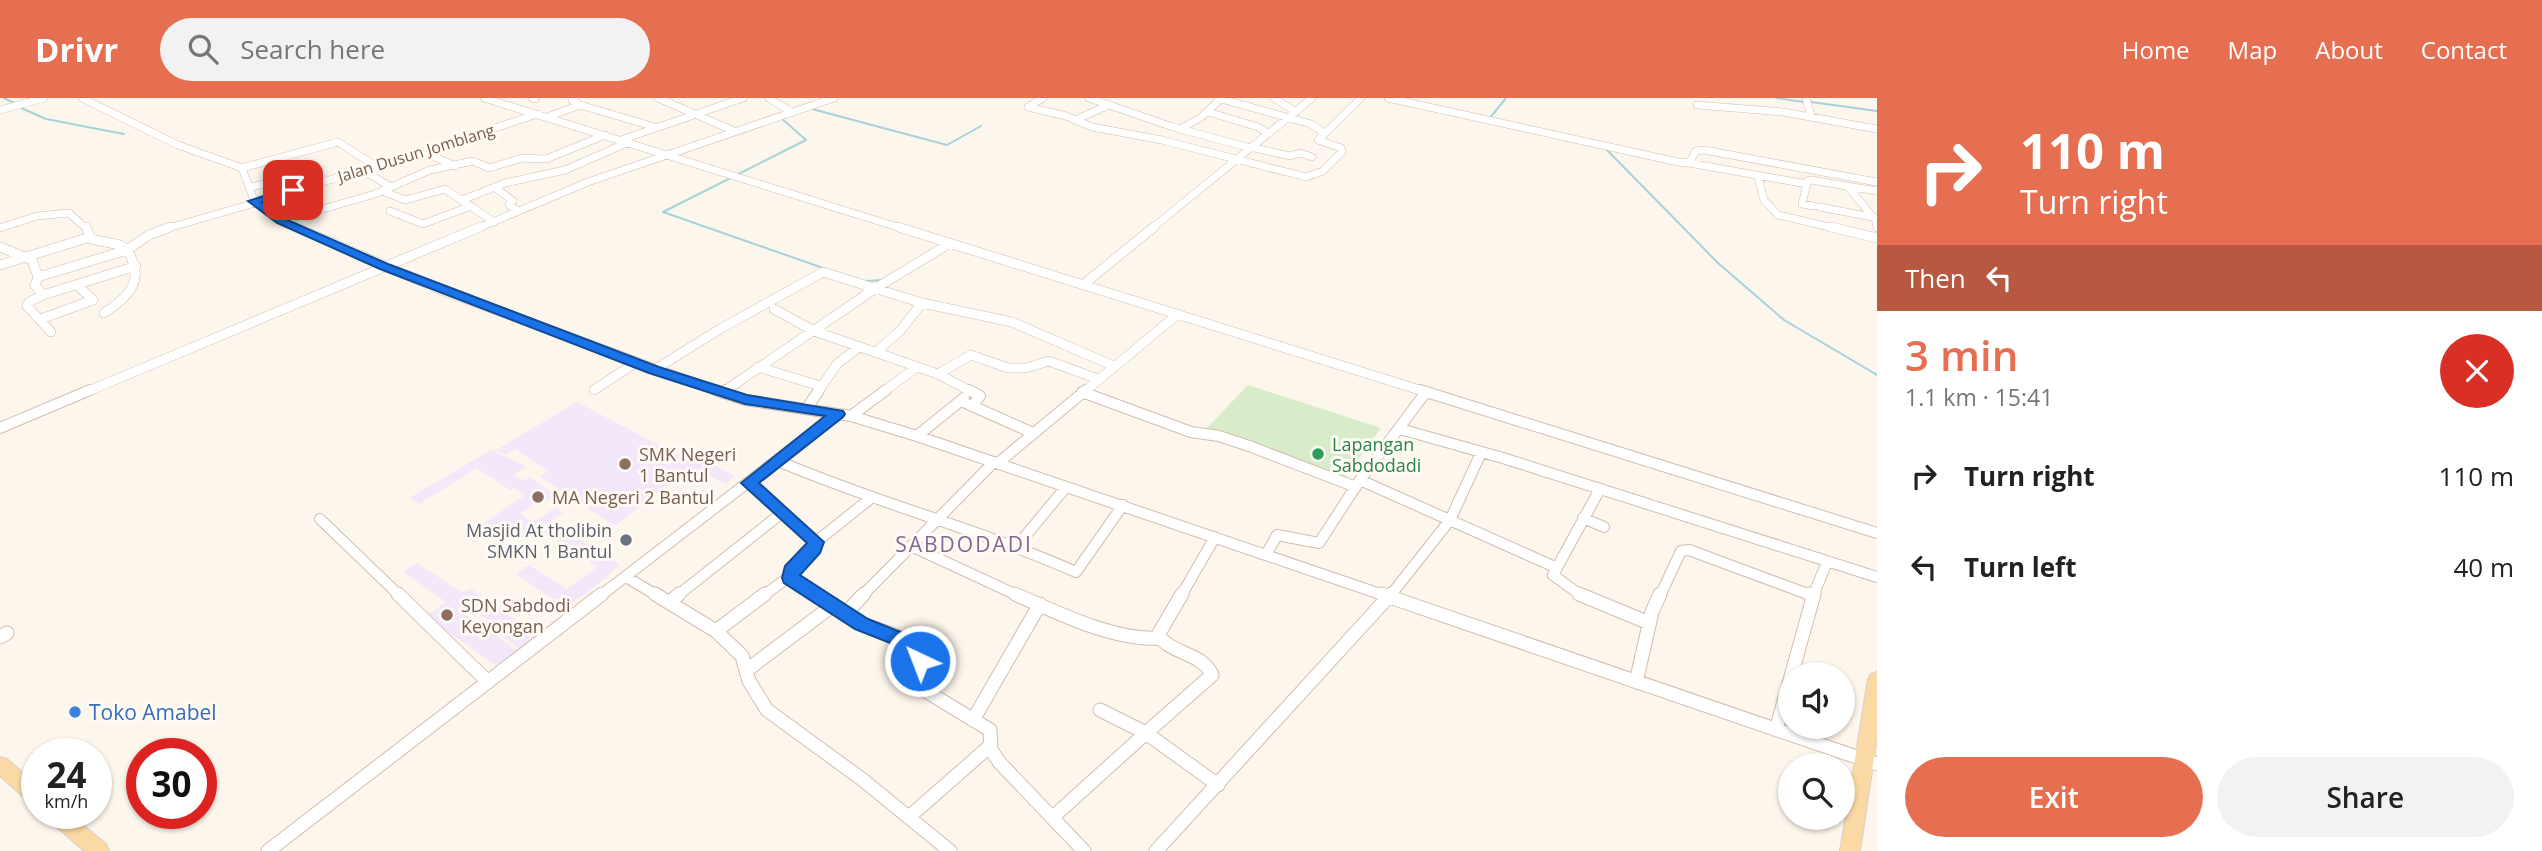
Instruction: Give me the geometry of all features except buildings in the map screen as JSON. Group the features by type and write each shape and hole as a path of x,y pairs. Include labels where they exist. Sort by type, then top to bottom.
{"main road":[{"path":"1850,851 1870,762 1877,679"},
{"path":"0,765 21,783"},
{"path":"73,829 99,851"}],"street":[{"path":"0,110 44,98"},
{"path":"82,98 178,145 242,168 338,142 377,167"},
{"path":"564,98 654,127 738,99"},
{"path":"661,98 734,131"},
{"path":"769,98 791,112"},
{"path":"0,428 588,182 834,98"},
{"path":"1043,98 1028,107 1103,130 1160,139 1304,177 1323,171 1343,150 1318,141 1361,98"},
{"path":"1089,98 1177,128 1290,156"},
{"path":"1160,139 1158,136 1208,112 1220,98 1311,124 1324,133"},
{"path":"1274,98 1296,111"},
{"path":"1084,284 1312,98"},
{"path":"1388,98 1613,148 1807,184"},
{"path":"490,99 1877,533"},
{"path":"1806,99 1811,116"},
{"path":"547,117 580,105"},
{"path":"1074,120 1109,105"},
{"path":"1697,105 1763,109 1877,129"},
{"path":"462,200 494,187 562,171 686,109"},
{"path":"1208,112 1258,127 1268,133"},
{"path":"1856,113 1858,125"},
{"name":"Jalan Dusun Jomblang","path":"38,277 127,250 131,244 150,234 377,167 537,114"},
{"path":"281,221 382,191 439,168 475,160 489,168 522,158 546,159 605,135"},
{"path":"1689,163 1698,150 1704,150 1877,182"},
{"path":"424,152 455,166"},
{"path":"1274,170 1290,156 1300,153 1312,157"},
{"path":"412,156 439,168"},
{"path":"242,168 251,187 254,202 281,221 384,267 654,370 745,400 844,415 917,436 1870,762"},
{"path":"297,168 313,184"},
{"path":"364,171 391,187"},
{"path":"251,187 304,175"},
{"path":"1758,177 1764,200 1777,215 1877,238"},
{"path":"1875,218 1802,204 1809,180 1877,191"},
{"path":"494,187 513,201 509,205 519,211"},
{"path":"1849,188 1875,218 1877,228"},
{"path":"382,191 405,200 445,189 494,222"},
{"path":"390,211 423,224 471,205"},
{"path":"0,228 37,216 69,213 86,226 90,237 96,241 120,245 127,250 135,259 133,287 129,295 104,313"},
{"path":"0,265 90,237"},
{"path":"722,393 876,288 950,243"},
{"path":"0,247 34,262 38,277 35,285 43,295"},
{"path":"51,332 27,305 43,295 136,266"},
{"path":"654,370 720,329 823,272 922,303 1012,322 1114,366"},
{"path":"41,319 93,300 77,285"},
{"path":"877,351 898,333 922,303"},
{"path":"774,309 814,331 938,374 980,398 972,406"},
{"path":"845,614 996,463 1178,314"},
{"path":"807,408 837,364 859,347"},
{"path":"938,374 971,355 1008,368 1026,368 1049,361 1098,379"},
{"path":"594,390 635,363"},
{"path":"268,851 778,461 917,367"},
{"path":"758,368 820,386"},
{"path":"917,436 972,392"},
{"path":"1082,392 1191,432 1219,436 1358,484 1450,520 1555,567"},
{"path":"1266,555 1277,535 1319,543 1358,484 1426,392"},
{"path":"961,401 1033,433"},
{"path":"1400,429 1877,577"},
{"path":"1156,851 1390,596 1450,520 1481,453"},
{"path":"778,461 871,498 1017,545 1076,572 1123,505"},
{"path":"749,483 816,542"},
{"path":"1017,545 1066,487"},
{"path":"1600,489 1555,567 1555,579 1566,587 1649,623"},
{"path":"716,631 790,576 814,549 816,542 871,498"},
{"path":"670,602 783,512"},
{"path":"1583,518 1604,527"},
{"path":"320,519 488,682"},
{"path":"1159,638 1159,633 1215,537"},
{"path":"911,546 986,583 1040,604 1133,638 1159,638 1208,665 1212,675 1053,817"},
{"path":"1636,682 1649,623 1683,550 1813,596"},
{"path":"1776,730 1813,596 1827,562"},
{"path":"790,576 845,614 870,628 895,635 917,649 920,661 912,677 916,685 990,730 991,750 1005,769 1084,851"},
{"path":"626,577 716,631 738,651 758,698 774,716 950,851"},
{"path":"973,720 1040,604"},
{"path":"747,670 832,606"},
{"path":"1100,710 1146,733 1218,785"},
{"path":"909,817 990,746"}],"shaded area":[{"name":"SMK Negeri 1 Bantul","path":"577,402 689,461 696,456 735,476 726,484 690,467 615,526 540,477 548,471 515,449 506,455 496,450"},
{"name":"MA Negeri 2 Bantul","path":"491,450 526,466 514,475 523,481 529,477 556,495 543,503 539,501 520,514 533,522 555,508 563,513 527,537 504,522 474,542 465,536 525,495 514,488 510,490 477,468 419,504 409,498"},
{"path":"554,523 620,565 565,607 516,574 529,565 567,589 597,567 543,532"},
{"name":"SDN Sabdodi Keyongan","path":"417,563 461,592 471,589 537,634 519,648 486,626 491,622 472,609 465,614 517,650 496,666 426,616 446,602 403,572"}],"green space":[{"name":"Lapangan Sabdodadi","path":"1248,385 1381,428 1344,479 1205,430"}],"waterway":[{"path":"4,98 14,103"},
{"path":"1489,119 1506,98"},
{"path":"1776,98 1804,102"},
{"path":"1811,102 1877,111"},
{"path":"19,107 46,119 124,134"},
{"path":"812,109 947,145 981,126"},
{"path":"781,118 806,140 663,212 826,269"},
{"path":"1606,149 1718,263 1784,320 1877,375"},
{"path":"866,281 882,280"}],"place":[{"name":"Lapangan Sabdodadi","path":"1318,454"},
{"name":"SMK Negeri 1 Bantul","path":"625,464"},
{"name":"MA Negeri 2 Bantul","path":"538,497"},
{"name":"Masjid At tholibin SMKN 1 Bantul","path":"626,540"},
{"name":"SDN Sabdodi Keyongan","path":"447,615"},
{"name":"Toko Amabel","path":"75,712"}],"district":[{"name":"SABDODADI","path":"964,544"}],"route":[{"path":"293,190 253,201 281,221 384,267 654,370 745,400 838,414 749,483 816,542 814,549 791,571 790,578 862,624 905,641 917,649 920,661"}]}
